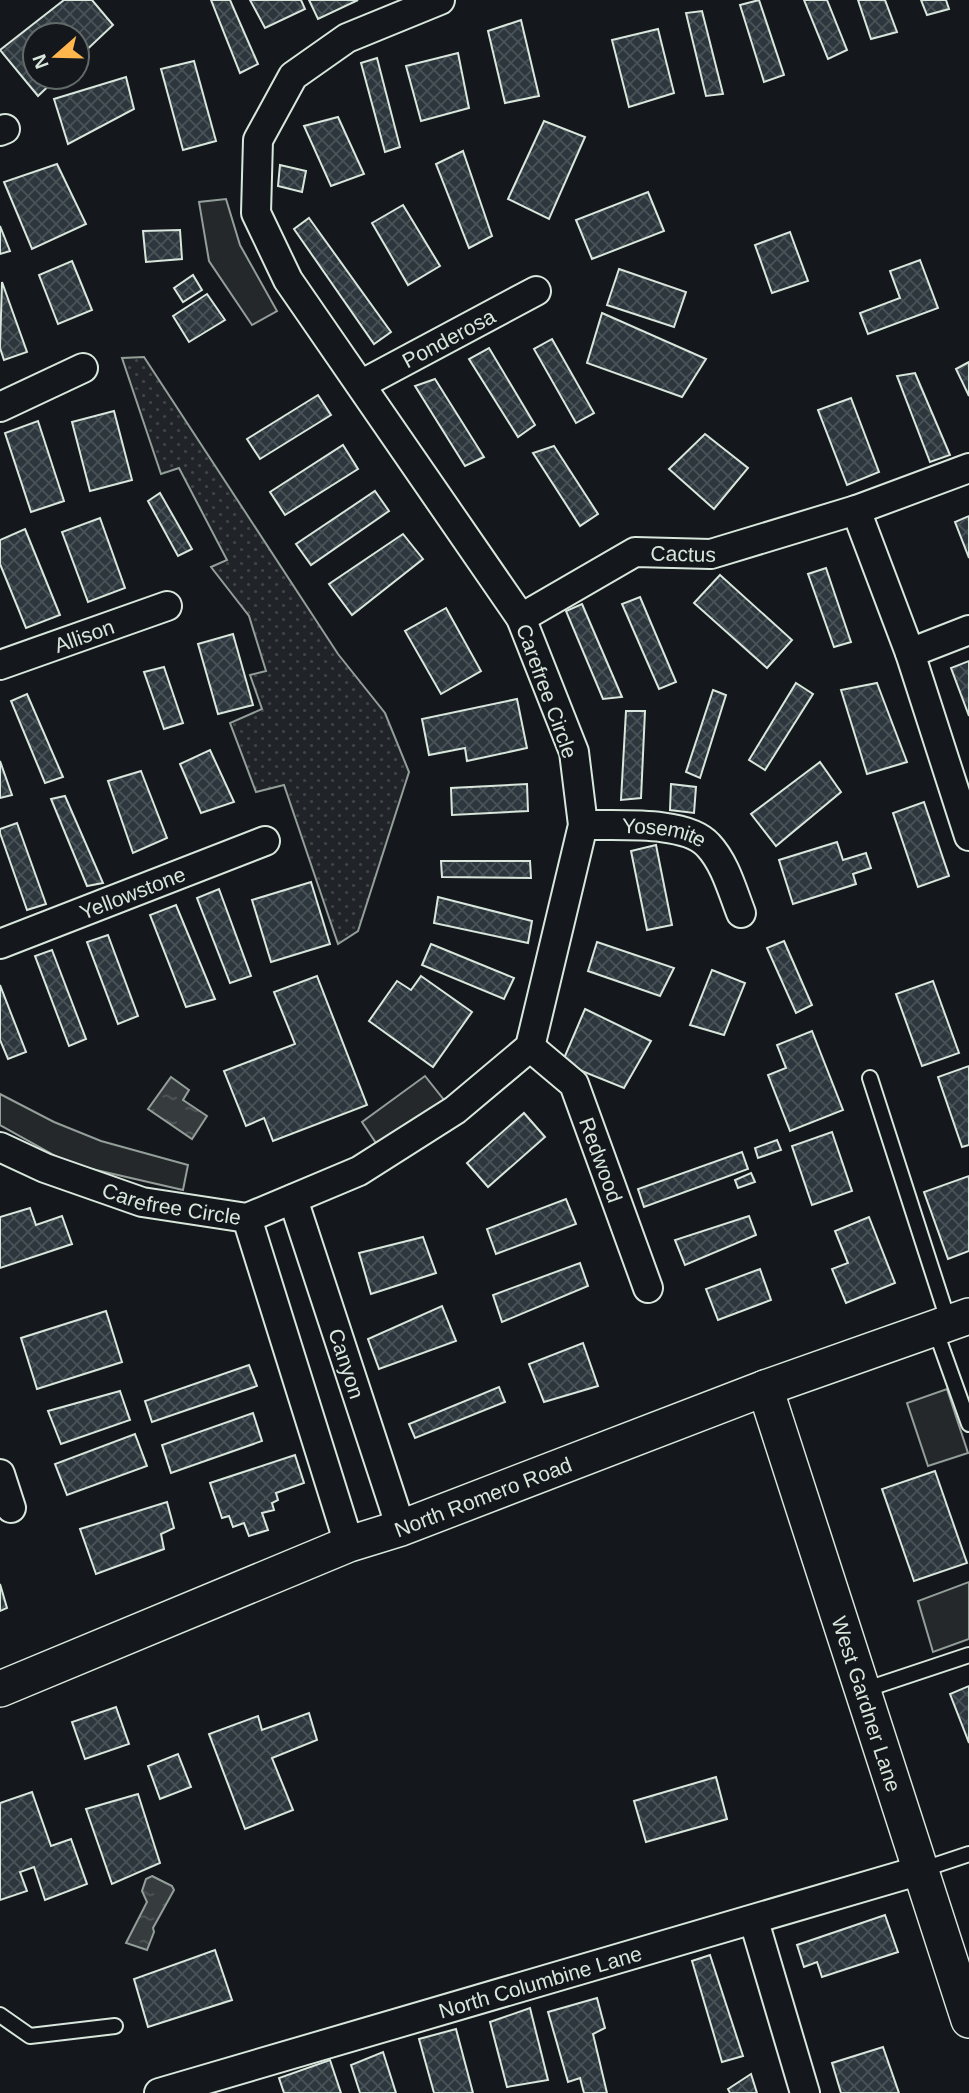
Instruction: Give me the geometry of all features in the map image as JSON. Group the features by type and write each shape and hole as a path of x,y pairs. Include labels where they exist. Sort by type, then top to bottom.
{"street":[{"name":"Carefree Circle","path":"0,1147 46,1168 142,1202 247,1218 359,1171 455,1110 530,1047 583,825 573,752 521,618 288,280 256,213 258,141 293,76 347,38 440,0"},
{"name":"Ponderosa","path":"362,384 536,291"},
{"path":"0,407 83,368"},
{"name":"Cactus","path":"521,618 635,552 711,554 856,510 969,468"},
{"path":"856,510 910,653 969,836"},
{"name":"Allison","path":"0,666 167,606"},
{"path":"910,653 969,630"},
{"name":"Yosemite","path":"583,825 691,832 708,844 724,868 741,913"},
{"name":"Yellowstone","path":"0,944 265,841"},
{"name":"Redwood","path":"530,1047 574,1084 648,1288"},
{"name":"Canyon","path":"293,1199 401,1528"},
{"path":"247,1218 349,1544"},
{"name":"North Romero Road","path":"0,1689 349,1544 401,1528 765,1388 951,1322"},
{"name":"West Gardner Lane","path":"765,1388 969,2020"},
{"path":"0,1474 11,1508"},
{"name":"North Columbine Lane","path":"159,2093 921,1870"},
{"path":"754,1921 805,2093"}],"lane":[{"path":"870,1078 951,1322 969,1423"},
{"path":"863,1691 969,1655"},
{"path":"921,1870 969,1854"},
{"path":"0,2015 30,2036 115,2026"}],"shaded area":[{"path":"226,199 240,245 277,311 252,325 209,261 199,202"},
{"path":"144,357 338,654 385,713 409,772 358,931 338,944 284,785 256,792 230,723 262,709 250,675 266,671 249,616 211,567 227,560 179,468 161,474 122,358"},
{"path":"425,1076 452,1110 384,1155 362,1122"},
{"path":"0,1094 54,1122 101,1141 188,1165 183,1190 70,1164 0,1125"},
{"path":"947,1389 968,1453 928,1466 907,1403"},
{"path":"969,1582 969,1639 933,1652 918,1601"}],"water":[{"path":"171,1077 189,1090 183,1100 207,1116 192,1139 148,1109"},
{"path":"152,1876 172,1886 174,1890 153,1928 147,1950 126,1943 147,1902 142,1891 146,1879"}],"building":[{"path":"64,0 92,0 113,25 91,46 91,21 37,21"},
{"path":"211,0 230,0 258,64 240,73"},
{"path":"250,0 301,0 305,9 265,28"},
{"path":"309,0 358,0 318,19"},
{"path":"759,0 784,75 764,82 740,5"},
{"path":"804,0 827,0 847,50 828,59"},
{"path":"858,0 885,0 897,32 871,39"},
{"path":"921,0 946,0 949,9 927,15"},
{"path":"702,11 723,94 706,96 686,13"},
{"path":"521,20 539,96 505,103 488,31"},
{"path":"658,29 674,93 629,107 612,40"},
{"path":"21,34 21,75 0,50"},
{"path":"458,53 469,108 421,121 406,66"},
{"path":"377,58 400,147 385,152 361,63"},
{"path":"194,61 216,141 183,150 161,69"},
{"path":"126,77 134,109 68,144 54,99 80,91 91,91 91,88"},
{"path":"338,117 364,174 331,186 304,126"},
{"path":"544,121 585,137 549,219 508,199"},
{"path":"463,151 492,236 469,248 436,164"},
{"path":"57,164 86,224 32,249 4,182"},
{"path":"280,165 306,171 302,192 278,186"},
{"path":"648,192 664,231 592,259 576,220"},
{"path":"403,205 440,266 408,285 372,223"},
{"path":"309,218 391,332 374,344 294,229"},
{"path":"0,226 10,251 0,254"},
{"path":"180,230 182,259 146,262 143,231"},
{"path":"790,232 808,281 772,293 755,245"},
{"path":"920,260 938,308 868,334 860,313 900,298 890,271"},
{"path":"72,261 92,310 58,324 39,275"},
{"path":"619,269 686,292 674,327 607,305"},
{"path":"193,275 202,290 183,302 174,288"},
{"path":"2,282 27,352 4,360 0,348"},
{"path":"207,294 225,320 189,342 173,316"},
{"path":"602,313 706,359 682,397 587,363"},
{"path":"552,339 594,413 576,423 534,349"},
{"path":"489,348 535,425 518,437 469,359"},
{"path":"969,362 969,396 956,369"},
{"path":"915,373 950,455 930,462 897,376"},
{"path":"435,379 484,457 465,466 415,386"},
{"path":"318,395 331,415 260,459 247,439"},
{"path":"851,398 879,472 847,485 818,410"},
{"path":"114,411 132,480 90,491 72,422"},
{"path":"38,421 64,501 31,512 5,433"},
{"path":"705,434 748,468 714,509 669,469"},
{"path":"343,445 358,469 285,515 270,492"},
{"path":"554,446 598,514 580,526 533,453"},
{"path":"375,491 389,511 311,565 296,544"},
{"path":"160,493 192,549 178,556 148,501"},
{"path":"969,516 969,558 955,522"},
{"path":"100,518 125,588 88,602 62,532"},
{"path":"25,529 60,615 26,628 0,564 0,540"},
{"path":"403,534 423,559 352,615 329,584"},
{"path":"826,568 851,642 834,647 808,574"},
{"path":"720,575 792,640 767,668 694,603"},
{"path":"640,597 676,682 659,689 622,604"},
{"path":"582,604 622,697 603,699 566,611"},
{"path":"446,608 481,671 441,694 405,631"},
{"path":"233,634 253,705 218,714 198,644"},
{"path":"969,661 969,716 951,668"},
{"path":"164,667 183,723 164,729 144,672"},
{"path":"796,683 813,694 765,770 749,760"},
{"path":"877,683 907,762 867,774 841,690"},
{"path":"713,690 726,695 700,778 686,772"},
{"path":"27,694 63,777 45,783 11,701"},
{"path":"517,699 527,748 467,761 465,748 429,755 422,719"},
{"path":"626,711 645,711 641,798 621,800"},
{"path":"210,750 234,802 201,813 180,764"},
{"path":"0,761 12,795 0,798"},
{"path":"820,762 841,792 776,846 751,814"},
{"path":"141,771 167,838 133,853 108,781"},
{"path":"527,784 528,811 452,815 451,788"},
{"path":"671,784 696,787 694,813 670,810"},
{"path":"65,796 103,883 87,886 51,799"},
{"path":"924,802 949,876 918,887 893,813"},
{"path":"17,823 46,904 27,910 0,833 0,829"},
{"path":"837,842 843,860 866,853 871,868 853,874 856,884 793,904 779,860"},
{"path":"656,845 672,925 647,930 631,851"},
{"path":"441,861 530,861 531,878 442,877"},
{"path":"311,882 330,944 271,962 252,900"},
{"path":"219,889 251,976 230,983 197,898"},
{"path":"438,897 532,921 528,943 434,923"},
{"path":"176,905 215,999 186,1007 150,915"},
{"path":"108,935 138,1016 118,1024 87,942"},
{"path":"784,941 812,1005 796,1013 767,948"},
{"path":"597,942 674,968 660,996 588,971"},
{"path":"431,944 514,978 504,999 422,965"},
{"path":"52,950 86,1039 69,1046 35,956"},
{"path":"712,970 745,983 724,1035 690,1025"},
{"path":"317,976 367,1105 273,1141 264,1118 246,1126 224,1071 295,1044 274,992"},
{"path":"421,976 472,1012 433,1067 369,1021 397,981 411,990"},
{"path":"933,981 959,1053 922,1066 896,994"},
{"path":"0,985 26,1052 8,1059 0,1040"},
{"path":"585,1009 651,1041 624,1088 562,1063"},
{"path":"812,1031 843,1110 790,1131 768,1075 786,1068 777,1045"},
{"path":"969,1066 969,1145 962,1147 938,1077"},
{"path":"524,1113 545,1137 488,1187 467,1163"},
{"path":"832,1132 852,1191 812,1205 792,1146"},
{"path":"777,1140 781,1150 758,1158 755,1148"},
{"path":"742,1152 748,1169 644,1207 638,1189"},
{"path":"751,1173 755,1182 738,1188 735,1180"},
{"path":"969,1176 969,1251 948,1259 924,1192"},
{"path":"566,1199 576,1224 496,1254 487,1229"},
{"path":"30,1208 36,1225 62,1216 72,1244 0,1268 0,1217"},
{"path":"749,1216 756,1235 685,1265 675,1240"},
{"path":"869,1217 895,1283 846,1303 832,1269 848,1263 835,1231"},
{"path":"423,1237 436,1273 371,1294 359,1253"},
{"path":"580,1263 588,1286 502,1322 493,1295"},
{"path":"760,1269 771,1300 718,1320 706,1289"},
{"path":"442,1306 456,1341 379,1369 368,1339"},
{"path":"106,1311 122,1362 37,1389 21,1338"},
{"path":"583,1343 598,1386 544,1402 529,1364"},
{"path":"249,1365 257,1386 152,1422 145,1401"},
{"path":"499,1387 505,1402 415,1438 409,1424"},
{"path":"120,1391 130,1420 61,1444 48,1411"},
{"path":"253,1413 262,1441 171,1473 162,1445"},
{"path":"135,1434 147,1466 67,1495 55,1464"},
{"path":"295,1455 304,1483 276,1493 278,1500 272,1503 274,1510 262,1513 268,1530 249,1536 244,1523 233,1527 229,1516 222,1518 210,1483"},
{"path":"935,1471 967,1563 914,1581 882,1489"},
{"path":"167,1502 174,1528 161,1534 164,1549 96,1574 80,1529"},
{"path":"0,1584 7,1608 0,1611"},
{"path":"969,1686 969,1743 950,1694"},
{"path":"116,1707 129,1744 85,1759 72,1722"},
{"path":"309,1713 317,1740 272,1758 293,1810 245,1829 209,1734 258,1716 262,1730"},
{"path":"178,1754 191,1787 160,1799 148,1766"},
{"path":"716,1777 727,1819 646,1842 634,1801"},
{"path":"32,1792 51,1846 71,1839 87,1884 45,1900 34,1867 20,1872 27,1891 0,1900 0,1803"},
{"path":"138,1794 160,1863 112,1884 86,1809"},
{"path":"885,1915 898,1952 822,1977 817,1962 804,1967 797,1945"},
{"path":"215,1950 232,2000 148,2027 134,1979"},
{"path":"710,1955 743,2056 722,2062 692,1961"},
{"path":"597,1998 605,2028 593,2034 607,2093 584,2093 580,2078 568,2082 548,2012"},
{"path":"530,2008 548,2080 507,2087 490,2022"},
{"path":"456,2029 473,2093 434,2093 419,2039"},
{"path":"883,2047 899,2093 841,2093 832,2063"},
{"path":"383,2052 396,2093 360,2093 351,2065"},
{"path":"330,2060 341,2093 284,2093 279,2078"},
{"path":"751,2074 757,2093 730,2093 728,2089"}]}
